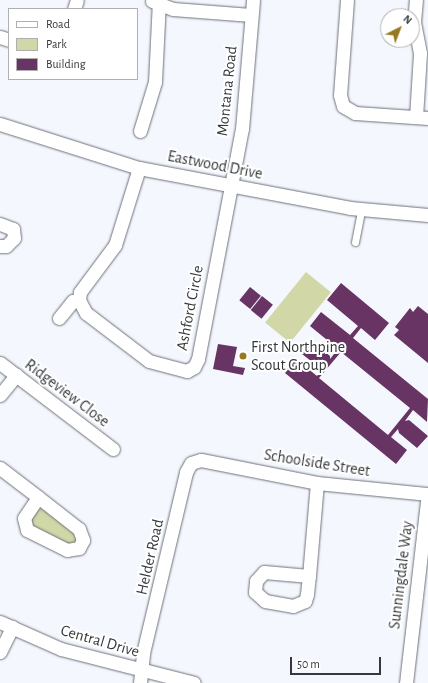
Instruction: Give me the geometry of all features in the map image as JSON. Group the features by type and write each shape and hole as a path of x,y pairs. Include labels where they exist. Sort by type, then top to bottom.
{"street":[{"name":"Montana Road","path":"231,186 242,129 253,0"},
{"path":"347,0 340,95 343,106 355,113 422,117 420,53 414,22 416,0"},
{"path":"140,131 155,82 156,1 173,9 251,15"},
{"name":"Eastwood Drive","path":"0,124 139,168 361,210 428,215"},
{"path":"59,318 73,301 78,300 80,292 115,245 139,168"},
{"name":"Ashford Circle","path":"78,300 86,313 149,361 182,371 191,369 198,359 231,186"},
{"path":"0,224 13,229 14,238 6,246 0,246"},
{"name":"Ridgeview Close","path":"0,363 113,449"},
{"path":"0,395 16,375"},
{"name":"Schoolside Street","path":"201,460 317,483 428,494"},
{"name":"Helder Road","path":"141,677 186,472 191,463 201,460"},
{"path":"0,468 38,497 79,529 83,540 79,548 67,550 27,530 24,518 38,497"},
{"path":"309,576 317,483"},
{"name":"Sunningdale Way","path":"406,683 428,494"},
{"name":"Central Drive","path":"0,622 61,649 141,677 194,683"},
{"path":"0,652 12,628"}],"lane":[{"path":"355,242 361,210"}],"green space":[{"path":"306,272 331,292 290,343 265,323"},
{"path":"37,509 46,509 79,537 73,546 35,530 30,523 31,515"}],"building":[{"path":"341,283 389,323 375,340 361,328 353,338 428,399 427,422 413,410 405,421 409,420 428,436 417,448 399,433 398,429 391,437 407,450 396,464 285,373 296,359 317,376 324,367 320,368 302,354 312,341 330,356 330,359 338,349 310,326 321,312 350,335 358,326 327,300","holes":["341,352 410,408 388,435 319,378"]},
{"path":"250,287 261,296 250,309 239,300"},
{"path":"262,296 273,305 262,319 251,310"},
{"path":"418,306 428,314 428,363 394,335 399,330 395,327 410,308 413,312"},
{"path":"218,344 237,347 233,366 245,368 243,375 213,369"}],"place":[{"name":"First Northpine Scout Group","path":"243,356"}]}
